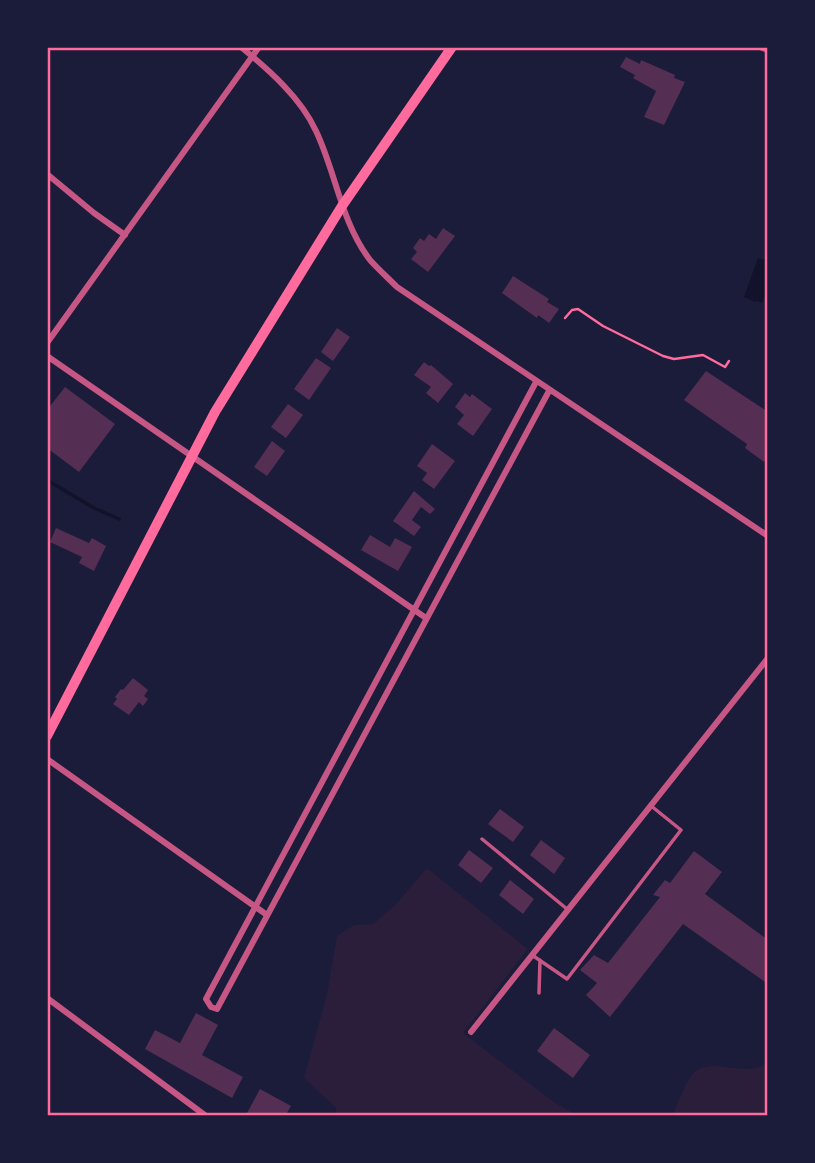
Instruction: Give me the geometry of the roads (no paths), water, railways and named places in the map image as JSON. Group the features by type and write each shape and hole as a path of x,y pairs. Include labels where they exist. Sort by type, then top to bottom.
{"highway":[{"path":"47,736 192,455 281,302 342,206 452,47"}],"street":[{"path":"241,47 285,87 316,129 342,206 365,252 397,286 549,391 768,536"},
{"path":"47,343 259,47"},
{"path":"760,47 768,50"},
{"path":"47,174 125,235"},
{"path":"47,356 426,618"},
{"path":"536,382 206,999 211,1007 217,1009 549,391"},
{"path":"471,1032 768,659"},
{"path":"47,759 267,915"},
{"path":"47,998 206,1116"}],"lane":[{"path":"532,955 567,979 681,830 650,806"},
{"path":"482,839 568,909"},
{"path":"539,993 540,960"}],"waterway":[{"path":"47,480 94,508 119,519"}]}
